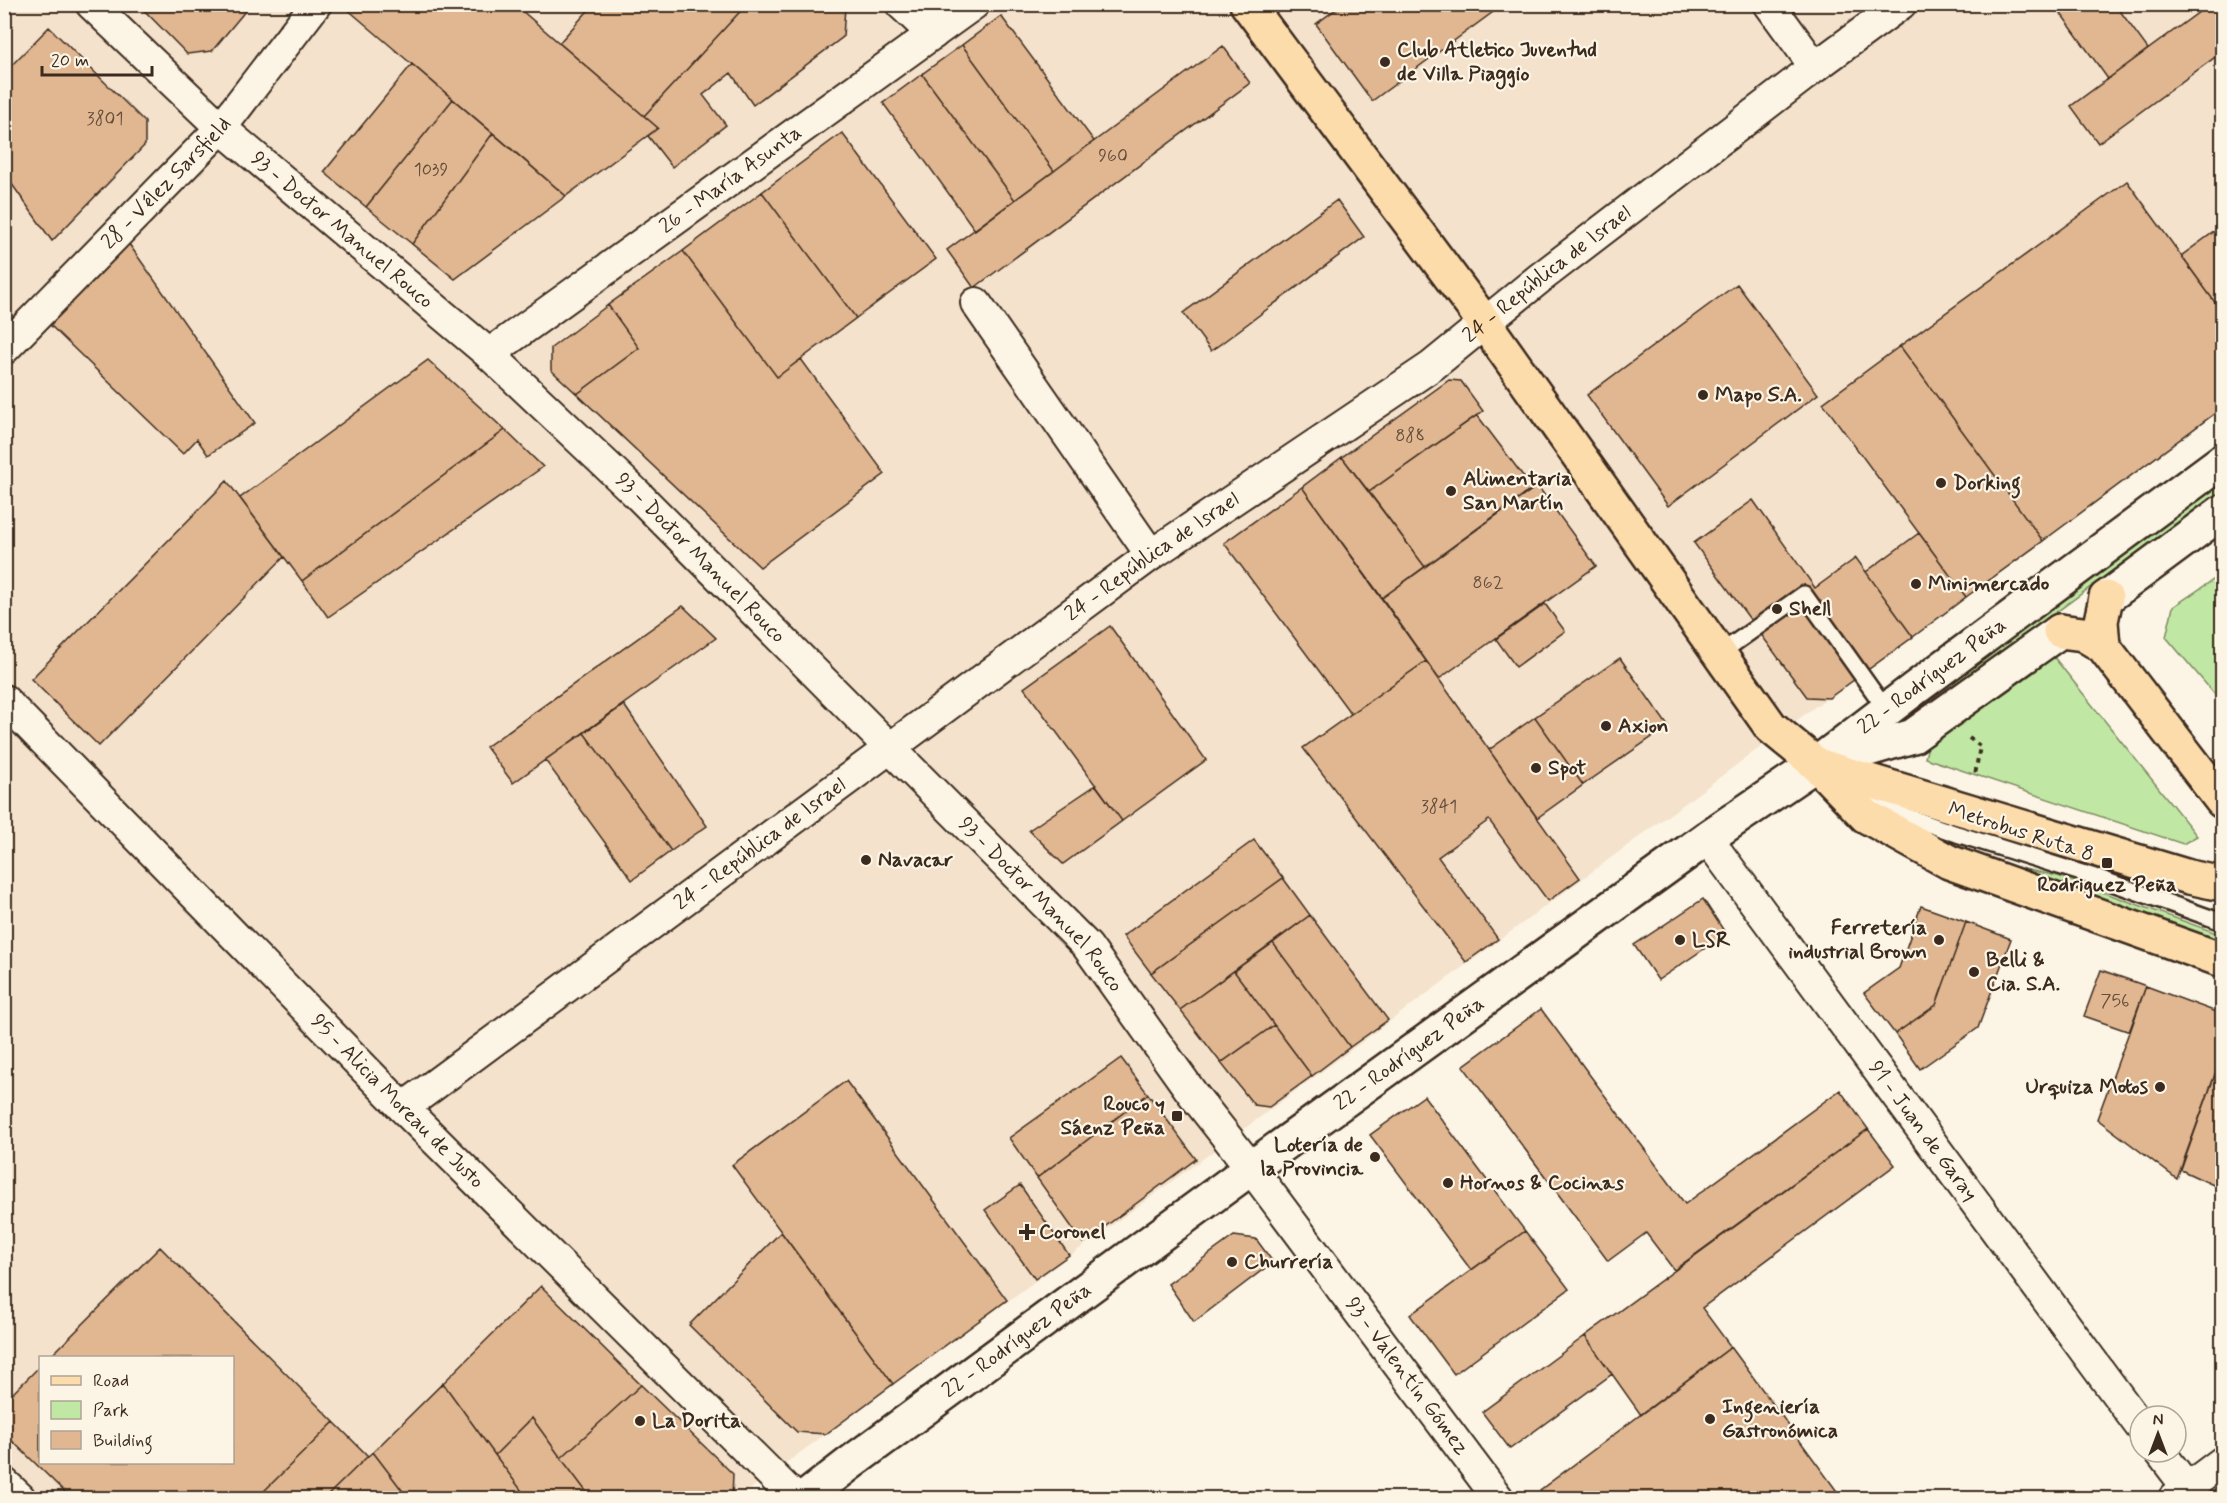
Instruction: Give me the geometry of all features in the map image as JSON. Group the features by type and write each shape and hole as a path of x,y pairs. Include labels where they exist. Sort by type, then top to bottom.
{"main road":[{"path":"1247,4 1484,322 1771,727 1816,764 1866,816 1949,862 2223,960"},
{"path":"2103,646 2101,621 2106,598"},
{"path":"2060,631 2083,634 2103,646 2223,801"},
{"path":"1816,764 1972,789 2223,871"},
{"path":"1816,764 2189,877 2223,884"}],"street":[{"name":"93 - Doctor Manuel Rouco","path":"91,4 221,128 489,354 637,494 1087,946 1192,1093 1251,1168"},
{"name":"28 - Vélez Sarsfield","path":"4,349 221,128 316,4"},
{"path":"901,4 933,34"},
{"name":"26 - María Asunta","path":"489,354 974,4"},
{"path":"1769,4 1815,67"},
{"name":"24 - República de Israel","path":"403,1108 1151,555 1432,366 1484,322 1815,67 1901,4"},
{"path":"976,303 1151,555"},
{"name":"22 - Rodríguez Peña","path":"805,1498 1251,1168 1707,838 1816,764 2223,460"},
{"path":"2106,598 2223,512"},
{"name":"22 - Rodríguez Peña","path":"1816,764 1913,736 2060,631"},
{"name":"95 - Alicia Moreau de Justo","path":"4,700 403,1108 795,1498"},
{"name":"91 - Juan de Garay","path":"1707,838 2128,1410"},
{"name":"93 - Valentín Gómez","path":"1251,1168 1498,1498"},
{"path":"2167,1464 2185,1495 2223,1462"},
{"path":"4,1483 20,1498"}],"lane":[{"path":"1719,654 1804,594 1887,711"},
{"name":"Metrobus Ruta 8","path":"1816,764 1894,812 2104,880 2223,922"}],"shaded area":[{"path":"5,5 2222,5 2222,405 1913,637 738,1498 5,1498"}],"green space":[{"path":"2222,476 2222,491 1947,692 1943,683"},
{"path":"2222,574 2222,703 2166,637 2173,607"},
{"path":"2053,656 2197,836 2183,844 1925,758 1929,742"},
{"path":"1981,860 2058,876 2222,935 2222,945"}],"building":[{"path":"138,4 251,4 212,51 187,54"},
{"path":"349,4 514,4 658,128 566,196 346,8"},
{"path":"594,4 747,4 644,116 559,43"},
{"path":"747,4 843,4 845,7 843,37 753,105 731,73 703,95 726,125 672,167 648,136 658,128 644,116"},
{"name":"Club Atletico Juventud de Villa Piaggio","path":"1343,4 1504,4 1372,101 1316,24"},
{"path":"2054,4 2115,4 2148,49 2108,79"},
{"path":"2210,4 2222,4 2222,52 2098,143 2071,106"},
{"path":"1001,16 1094,141 1054,171 962,45"},
{"path":"49,27 145,122 145,145 52,241 4,173 4,73"},
{"path":"962,45 1054,171 1015,200 922,74"},
{"path":"1223,46 1250,83 974,288 947,250"},
{"path":"412,64 453,99 366,207 324,172"},
{"path":"922,74 1015,200 975,230 883,103"},
{"path":"453,99 493,133 412,244 366,207"},
{"path":"493,133 566,196 455,279 412,244"},
{"path":"842,133 936,259 856,318 762,192"},
{"path":"2127,181 2222,312 2222,408 2043,541 1900,346"},
{"path":"762,192 856,318 777,377 683,251"},
{"path":"1337,200 1364,237 1211,351 1183,313"},
{"path":"2222,226 2222,312 2181,256"},
{"path":"129,244 255,423 208,455 197,439 183,454 49,324"},
{"path":"683,251 777,377 801,359 885,474 760,567 577,394 639,348 608,305"},
{"name":"Mapo S.A.","path":"1737,284 1818,394 1668,506 1587,395"},
{"path":"608,305 639,348 577,394 551,370 551,348"},
{"name":"Dorking","path":"1900,346 2043,541 1966,597 1823,403"},
{"path":"428,360 505,430 302,581 240,498"},
{"path":"1449,380 1461,381 1483,411 1369,492 1342,457"},
{"name":"Alimentaria San Martín","path":"1477,415 1533,489 1425,567 1369,492"},
{"path":"505,430 543,467 328,617 302,581"},
{"path":"1342,457 1425,567 1382,598 1302,487"},
{"path":"227,481 284,557 99,746 31,679"},
{"path":"1537,485 1596,566 1439,679 1382,598"},
{"path":"1302,487 1426,661 1351,714 1224,543"},
{"path":"1753,500 1815,588 1856,558 1913,637 1829,698 1807,697 1694,543"},
{"name":"Minimercado","path":"1919,533 1966,597 1913,637 1866,572"},
{"path":"1545,604 1565,631 1516,667 1496,639"},
{"path":"683,606 716,638 513,783 486,747"},
{"path":"1110,626 1206,760 1122,821 1024,688"},
{"path":"1620,658 1668,726 1583,785 1535,717"},
{"path":"1426,661 1580,878 1548,901 1489,820 1438,857 1498,939 1466,962 1303,748"},
{"path":"624,705 707,826 671,851 584,733"},
{"name":"Spot","path":"1535,717 1583,785 1537,818 1489,750"},
{"path":"584,733 671,851 632,880 545,760"},
{"path":"1096,785 1122,821 1063,864 1029,830"},
{"path":"1254,840 1283,878 1151,973 1123,936"},
{"path":"1283,878 1310,915 1180,1010 1151,973"},
{"name":"LSR","path":"1703,899 1726,934 1658,980 1634,945"},
{"path":"1921,906 1966,922 1936,1005 1895,1034 1864,993 1899,968"},
{"path":"1310,915 1388,1020 1350,1047 1273,943"},
{"name":"Belli & Cia. S.A.","path":"1966,922 2011,939 1978,1028 1920,1069 1895,1034 1936,1005"},
{"path":"1273,943 1350,1047 1312,1076 1234,971"},
{"path":"2101,970 2146,986 2130,1032 2084,1016"},
{"path":"1234,971 1274,1025 1221,1063 1180,1010"},
{"name":"Urquiza Motos","path":"2146,986 2222,1014 2222,1055 2177,1179 2097,1119"},
{"path":"1541,1009 1685,1204 1840,1090 1868,1129 1674,1270 1646,1233 1608,1261 1463,1066"},
{"path":"1274,1025 1312,1076 1269,1107 1254,1105 1221,1063"},
{"path":"2222,1055 2222,1189 2181,1170"},
{"path":"1121,1058 1148,1094 1037,1178 1009,1138"},
{"path":"846,1081 1007,1300 893,1384 732,1165"},
{"path":"1148,1094 1196,1159 1083,1243 1037,1178"},
{"name":"Hornos & Cocinas","path":"1424,1096 1525,1231 1471,1270 1370,1135"},
{"path":"1868,1129 1895,1165 1702,1308 1731,1347 1641,1415 1585,1336"},
{"name":"Coronel","path":"1020,1185 1069,1255 1035,1279 985,1210"},
{"path":"1525,1231 1569,1289 1454,1374 1410,1315"},
{"path":"781,1232 893,1384 826,1434 797,1432 689,1325"},
{"path":"1234,1236 1256,1239 1273,1262 1194,1322 1168,1284"},
{"path":"160,1247 334,1422 257,1498 71,1498 4,1433 4,1402 39,1367 39,1464 234,1464 234,1356 51,1356"},
{"path":"541,1286 641,1385 561,1458 532,1418 495,1455 443,1383"},
{"path":"1585,1336 1612,1374 1510,1449 1482,1412"},
{"name":"Ingeniería Gastronómica","path":"1731,1347 1842,1498 1546,1498 1540,1490"},
{"path":"443,1383 527,1498 408,1498 373,1452"},
{"name":"La Dorita","path":"641,1385 733,1474 732,1498 591,1498 561,1458"},
{"path":"532,1418 591,1498 527,1498 495,1455"},
{"path":"334,1422 368,1456 325,1498 257,1498"},
{"path":"373,1452 408,1498 325,1498 368,1456"}],"place":[{"name":"Club Atletico Juventud de Villa Piaggio","path":"1385,62"},
{"name":"Mapo S.A.","path":"1703,395"},
{"name":"Dorking","path":"1941,483"},
{"name":"Alimentaria San Martín","path":"1451,491"},
{"name":"Minimercado","path":"1916,584"},
{"name":"Shell","path":"1777,609"},
{"name":"Axion","path":"1606,726"},
{"name":"Spot","path":"1536,768"},
{"name":"Navacar","path":"866,860"},
{"name":"Rodriguez Peña","path":"2107,863"},
{"name":"LSR","path":"1680,940"},
{"name":"Ferretería industrial Brown","path":"1939,940"},
{"name":"Belli & Cia. S.A.","path":"1974,972"},
{"name":"Urquiza Motos","path":"2160,1087"},
{"name":"Rouco y Sáenz Peña","path":"1177,1116"},
{"name":"Lotería de la Provincia","path":"1375,1157"},
{"name":"Hornos & Cocinas","path":"1448,1183"},
{"name":"Coronel","path":"1027,1232"},
{"name":"Churrería","path":"1232,1262"},
{"name":"Ingeniería Gastronómica","path":"1710,1419"},
{"name":"La Dorita","path":"640,1421"}]}
